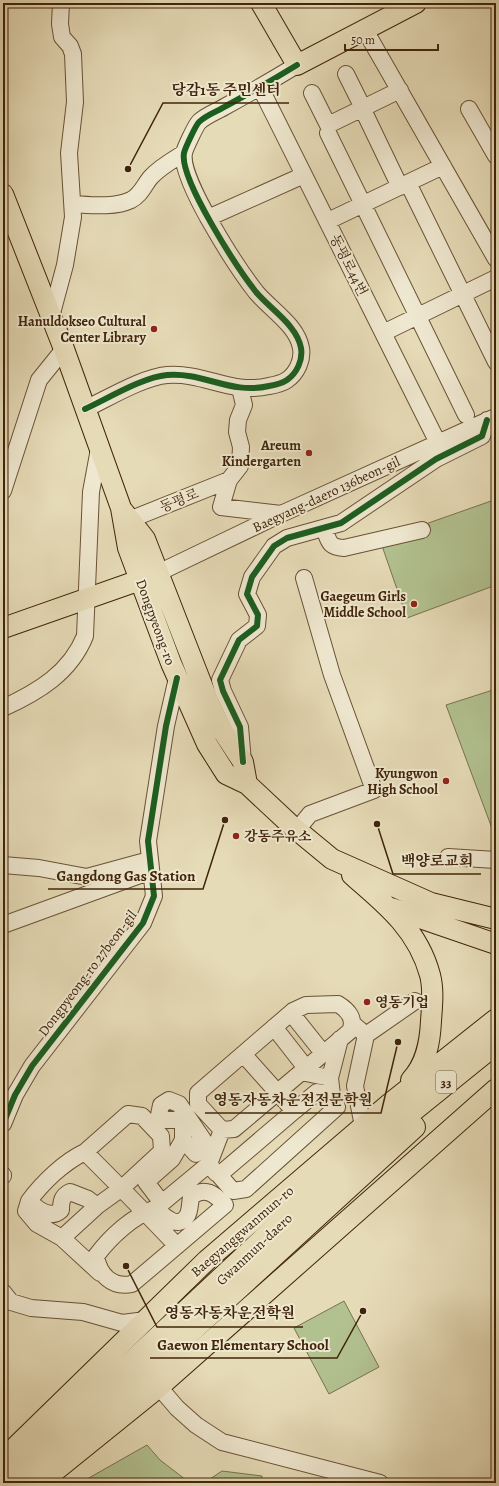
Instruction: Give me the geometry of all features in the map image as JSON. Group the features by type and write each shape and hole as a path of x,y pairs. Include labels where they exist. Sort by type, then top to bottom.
{"highway":[{"name":"33","path":"397,1120 496,1043"},
{"name":"33","path":"397,1120 496,1061"},
{"name":"Gwanmun-daero","path":"3,1471 102,1390 313,1194 397,1120"},
{"name":"Gwanmun-daero","path":"15,1483 119,1397 397,1120"}],"main road":[{"path":"261,3 298,65 416,3"},
{"name":"Dongpyeong-ro","path":"5,204 64,349 125,514 128,548 149,577 222,730 243,762 247,784"},
{"path":"3,628 149,577"},
{"name":"Dongpyeong-ro","path":"149,577 177,678 207,744 226,774 247,784 297,830 332,859 431,903 496,919"},
{"path":"332,859 391,908 419,945 430,976 433,996 430,1039 420,1070 397,1120"},
{"path":"391,908 496,944"},
{"name":"Baegyanggwanmun-ro","path":"3,1459 207,1260 363,1126 397,1120 496,1019"},
{"path":"40,1483 159,1387 496,1089"}],"street":[{"path":"51,317 65,265 73,217 69,153 75,102 73,54 70,46 62,37 60,24 61,3"},
{"path":"366,30 443,166 492,243 496,259"},
{"path":"73,204 96,205 120,203 132,200 146,187 151,177 184,153 198,122 298,65"},
{"path":"346,74 496,362"},
{"name":"동평로44번","path":"260,87 438,443"},
{"path":"312,93 328,125 364,111 400,90"},
{"path":"469,109 496,156"},
{"path":"328,133 466,415"},
{"path":"85,409 151,379 165,375 205,379 230,387 249,390 286,381 294,374 300,364 301,347 295,334 255,290 208,218 198,199 186,166 184,153"},
{"path":"328,221 443,166"},
{"path":"208,218 304,175"},
{"path":"383,333 496,278"},
{"path":"3,491 39,380 64,349"},
{"path":"240,388 244,405 238,420 237,432 242,447 240,466 229,480 221,507 281,514"},
{"path":"243,762 240,726 223,691 220,680 239,640 257,626 258,615 247,594 252,577 274,546 287,538 341,523 436,459 482,436 492,418"},
{"name":"Baegyang-daero 136beon-gil","path":"149,577 281,514 492,418"},
{"path":"3,708 41,689 66,668 75,656 84,636 91,492 100,449"},
{"name":"동평로","path":"125,514 229,480"},
{"path":"324,528 331,544 335,547 344,548 422,530"},
{"path":"297,830 310,814 374,790 332,675 304,578"},
{"name":"Dongpyeong-ro 27beon-gil","path":"3,1124 15,1095 32,1066 143,923 154,896 148,841 166,726 177,678"},
{"path":"448,857 496,860"},
{"path":"3,865 39,868 87,877 142,862 151,871 3,925"},
{"path":"363,1126 355,1086 366,1035 415,1000"},
{"path":"338,1004 352,1017 353,1024 350,1031 234,1129 222,1130 198,1104 198,1093 291,1013 306,1005 338,1004"},
{"path":"291,1013 323,1053"},
{"path":"353,1024 366,1035"},
{"path":"274,1027 304,1070 330,1078"},
{"path":"214,1170 233,1191 246,1189 337,1107 332,1095 330,1078 340,1039"},
{"path":"243,1054 294,1111"},
{"path":"103,1276 97,1264 96,1256 102,1247 141,1214 154,1208 183,1186 214,1170 294,1111 317,1092 332,1095"},
{"path":"62,1238 97,1206 122,1188 162,1151 161,1136 152,1125 142,1116 128,1114 85,1152 71,1158 36,1192 29,1201 26,1211 37,1224 62,1238 103,1276 114,1283 123,1286 132,1284 225,1205 217,1196 208,1191 198,1191 191,1197 188,1215 182,1220 175,1222 169,1220 154,1208 122,1188 85,1152"},
{"path":"214,1170 222,1130"},
{"path":"177,1246 154,1208 146,1182 172,1160 183,1140"},
{"path":"174,1173 183,1186"},
{"path":"29,1201 39,1211 49,1214 57,1213 61,1210 61,1203 64,1195 70,1192 88,1198 97,1206"},
{"path":"3,1292 11,1302 31,1308 83,1312 122,1323 146,1320"},
{"path":"159,1387 176,1408 191,1421 222,1442 278,1458 380,1483"}],"green space":[{"path":"494,500 496,506 496,585 407,618 380,540"},
{"path":"496,689 496,839 446,705"},
{"path":"344,1301 379,1367 329,1394 294,1328"},
{"path":"147,1445 160,1460 190,1483 80,1483"},
{"path":"222,1471 262,1476 262,1483 204,1483"}],"cycle path":[{"path":"85,409 136,384 167,375 180,375 230,386 255,388 274,385 287,380 294,374 301,357 301,348 298,340 289,325 256,292 236,264 211,224 191,182 185,165 184,153 199,122 297,65"},
{"path":"243,762 240,727 223,691 220,680 239,640 257,626 258,615 247,594 252,577 274,546 287,538 341,523 436,459 482,436 487,420"},
{"path":"3,1124 15,1095 32,1066 143,923 154,896 148,841 166,726 177,678"}],"place":[{"name":"당감1동 주민센터","path":"128,169"},
{"name":"Hanuldokseo Cultural Center Library","path":"154,329"},
{"name":"Areum Kindergarten","path":"309,453"},
{"name":"Gaegeum Girls Middle School","path":"414,604"},
{"name":"Kyungwon High School","path":"446,781"},
{"name":"Gangdong Gas Station","path":"225,820"},
{"name":"백양로교회","path":"377,824"},
{"name":"강동주유소","path":"236,836"},
{"name":"영동기업","path":"367,1002"},
{"name":"영동자동차운전전문학원","path":"398,1042"},
{"name":"영동자동차운전학원","path":"126,1266"},
{"name":"Gaewon Elementary School","path":"363,1311"}]}
